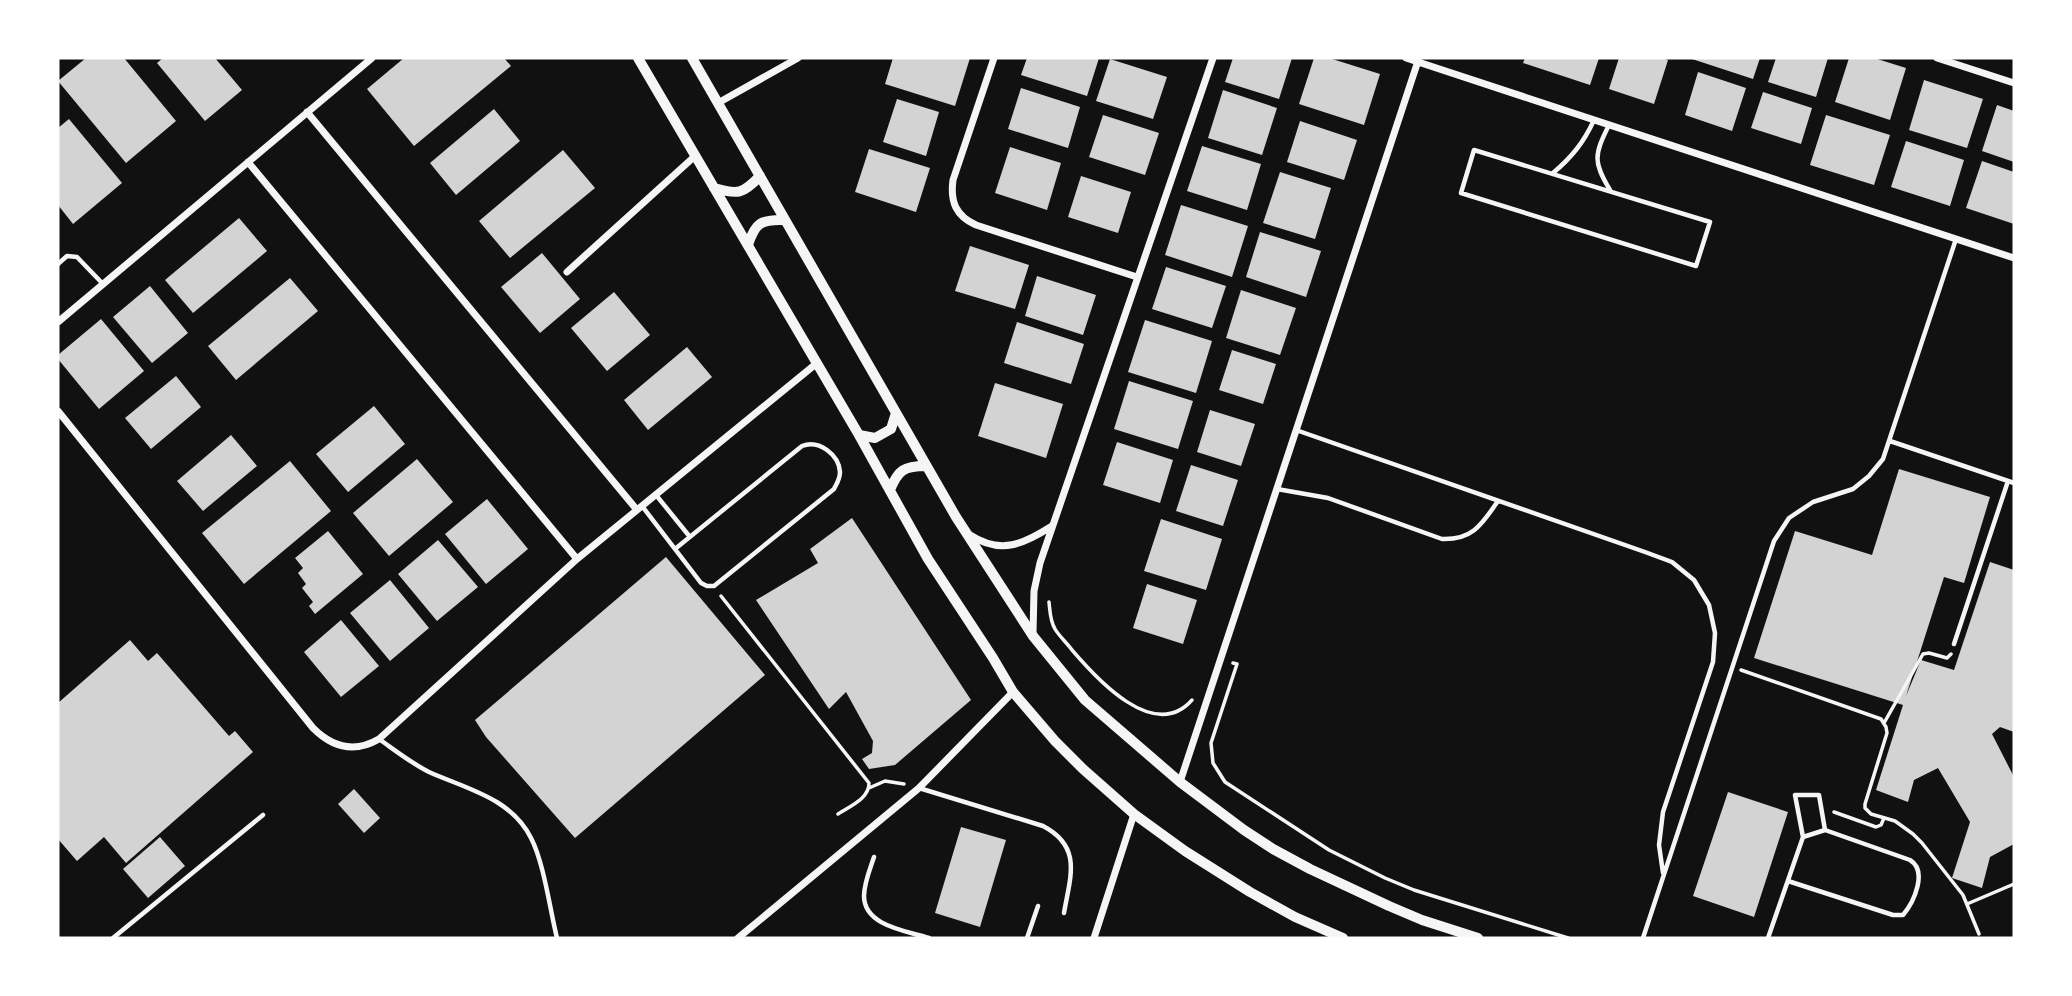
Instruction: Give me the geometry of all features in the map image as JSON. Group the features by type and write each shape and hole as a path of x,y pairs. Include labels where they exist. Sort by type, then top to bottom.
{"street":[{"path":"58,322 372,58"},
{"path":"638,58 859,435 928,559 1013,692 1055,741 1135,814 1185,851 1250,892 1295,917 1343,938"},
{"path":"692,58 966,533 1032,636 1085,700 1180,782 1244,830 1310,869 1389,906 1464,936 1478,938"},
{"path":"718,103 798,58"},
{"path":"993,58 953,180 952,197 957,212 962,218 976,225 1138,277"},
{"path":"1032,636 1034,591 1040,563 1213,58"},
{"path":"1406,58 2014,258"},
{"path":"1937,58 2014,83"},
{"path":"1180,782 1418,60"},
{"path":"307,112 640,508"},
{"path":"567,272 695,156"},
{"path":"248,162 576,559"},
{"path":"714,188 731,193 748,189 760,176"},
{"path":"748,245 754,229 768,219 785,220"},
{"path":"58,411 313,728 323,738 348,748 359,747 379,739 576,559 817,363"},
{"path":"859,435 876,438 891,429 896,413"},
{"path":"890,490 896,475 910,466 926,466"},
{"path":"966,533 989,544 1007,546 1027,542 1053,526"},
{"path":"738,938 919,788 1013,692"},
{"path":"1094,938 1135,814"}],"lane":[{"path":"1552,174 1570,159 1595,120"},
{"path":"1609,125 1598,146 1598,170 1611,191"},
{"path":"1474,150 1552,174 1710,222 1696,266 1461,193 1474,150"},
{"path":"1643,938 1774,541 1789,518 1813,502 1845,492 1860,484 1877,467 1890,441 1956,238"},
{"path":"58,264 67,256 77,257 103,284"},
{"path":"1295,430 1672,562 1694,580 1709,605 1715,633 1713,662 1663,812 1659,845 1664,876"},
{"path":"1890,441 2011,482 1954,645"},
{"path":"640,508 701,583 714,586 834,489 839,479 840,470 837,463 818,444 802,446 675,549"},
{"path":"1276,489 1328,498 1442,540 1455,540 1476,529 1498,500"},
{"path":"656,495 690,537"},
{"path":"379,739 429,772 492,798 509,809 522,823 532,839 538,858 557,938"},
{"path":"919,788 1043,826 1059,837 1070,855 1072,867 1064,913"},
{"path":"1768,938 1803,837 1795,795 1819,795 1825,830"},
{"path":"113,938 263,815"},
{"path":"1788,881 1893,915 1903,915 1909,907 1920,876 1915,863 1825,830 1803,837"},
{"path":"874,858 864,898 870,914 884,924 929,938"},
{"path":"1027,938 1038,906"}],"path":[{"path":"714,586 866,779 869,788"},
{"path":"1034,591 1049,599 1054,627 1096,677 1117,696 1156,714 1176,712 1194,698"},
{"path":"1884,723 1921,656 1926,652 1948,657 1954,645"},
{"path":"1220,658 1237,664 1211,743 1211,753 1217,772 1234,789 1329,850 1385,878 1414,890 1568,938"},
{"path":"1732,667 1876,716 1884,723 1886,739 1865,804 1868,812 1895,821 1913,834 1963,895 1979,934"},
{"path":"838,814 865,796 869,788 885,781 919,788"},
{"path":"1821,808 1876,827 1881,825 1884,818"},
{"path":"1968,904 2014,884"}],"building":[{"path":"86,58 124,58 176,121 126,163 58,81"},
{"path":"163,58 215,58 242,90 205,121 157,63"},
{"path":"404,58 504,58 511,66 414,146 367,89"},
{"path":"893,58 970,58 955,106 885,84"},
{"path":"1027,58 1099,58 1087,96 1021,75"},
{"path":"1233,58 1292,58 1279,99 1225,82"},
{"path":"1314,58 1329,58 1380,74 1364,125 1299,104"},
{"path":"1525,58 1599,58 1590,85 1523,63"},
{"path":"1619,58 1668,60 1654,104 1609,89"},
{"path":"1689,58 1760,58 1753,79"},
{"path":"1776,58 1828,58 1816,97 1768,82"},
{"path":"1849,58 1874,58 1906,68 1890,120 1835,102"},
{"path":"1110,59 1167,77 1153,119 1096,101"},
{"path":"1698,72 1746,88 1732,131 1685,115"},
{"path":"1924,80 1983,99 1967,148 1909,130"},
{"path":"1021,88 1080,107 1068,148 1008,129"},
{"path":"1223,90 1277,108 1262,155 1208,138"},
{"path":"1763,92 1812,108 1801,144 1751,128"},
{"path":"897,99 939,112 926,156 883,142"},
{"path":"1997,105 2014,111 2014,162 1982,151"},
{"path":"494,109 520,141 456,195 430,163"},
{"path":"1103,115 1159,133 1145,175 1089,157"},
{"path":"1826,115 1890,135 1874,185 1810,165"},
{"path":"69,119 122,183 73,224 58,205 58,128"},
{"path":"1300,121 1357,140 1344,180 1287,162"},
{"path":"1906,141 1964,160 1950,206 1891,187"},
{"path":"1202,146 1261,164 1247,210 1187,191"},
{"path":"1010,147 1061,163 1047,210 995,193"},
{"path":"869,149 930,168 916,212 855,192"},
{"path":"563,150 595,188 510,258 479,221"},
{"path":"1982,161 2014,172 2014,224 1966,208"},
{"path":"1280,172 1331,188 1315,239 1263,223"},
{"path":"1081,176 1131,192 1118,233 1068,217"},
{"path":"1181,205 1248,226 1232,277 1165,255"},
{"path":"239,218 267,251 193,313 165,280"},
{"path":"1260,232 1321,251 1306,297 1246,277"},
{"path":"970,246 1029,265 1015,309 955,291"},
{"path":"542,253 580,299 540,333 501,287"},
{"path":"1166,267 1226,286 1212,328 1152,309"},
{"path":"1037,276 1096,295 1083,335 1025,316"},
{"path":"290,278 318,311 236,380 208,346"},
{"path":"150,286 188,333 152,363 113,317"},
{"path":"1241,290 1296,308 1280,355 1226,338"},
{"path":"614,292 650,335 607,371 571,328"},
{"path":"101,319 144,371 99,409 58,359 58,355"},
{"path":"1145,320 1212,341 1196,393 1128,372"},
{"path":"1017,322 1084,344 1071,384 1004,363"},
{"path":"687,347 712,377 648,430 624,400"},
{"path":"1232,350 1276,364 1263,404 1219,390"},
{"path":"176,376 201,407 151,449 125,418"},
{"path":"1129,381 1193,401 1178,449 1114,429"},
{"path":"995,383 1063,404 1046,458 978,436"},
{"path":"374,406 405,444 348,492 316,454"},
{"path":"1210,410 1255,424 1241,466 1197,452"},
{"path":"231,435 257,466 203,511 177,481"},
{"path":"1117,442 1173,460 1160,503 1103,485"},
{"path":"417,459 453,502 389,556 353,513"},
{"path":"290,461 331,511 244,584 202,533"},
{"path":"1191,465 1238,480 1223,526 1176,511"},
{"path":"1899,469 1990,497 1964,583 1944,577 1906,696 1921,660 1954,670 1990,562 2014,570 2014,732 2000,727 1992,734 2014,777 2014,844 1990,857 1982,888 1952,878 1970,822 1938,768 1914,780 1908,802 1876,790 1903,705 1754,658 1795,531 1872,555"},
{"path":"487,499 528,549 486,584 445,534"},
{"path":"852,518 971,700 895,765 869,769 862,759 872,753 873,741 846,692 829,709 756,600 818,563 810,549"},
{"path":"1161,519 1222,539 1206,590 1144,571"},
{"path":"328,531 363,574 315,614 309,606 313,602 302,588 306,584 298,573 303,568 295,558"},
{"path":"438,540 478,587 437,621 398,574"},
{"path":"666,557 765,675 575,838 486,737 475,720"},
{"path":"390,580 429,628 390,661 350,613"},
{"path":"1147,584 1197,600 1183,644 1133,628"},
{"path":"341,620 379,666 341,697 304,652"},
{"path":"130,640 148,661 157,653 229,736 235,731 253,752 126,863 104,837 77,861 58,839 58,703"},
{"path":"354,789 380,818 364,833 338,804"},
{"path":"1728,792 1788,812 1754,917 1693,896"},
{"path":"961,827 1006,840 980,927 935,913"},
{"path":"160,837 185,866 148,898 123,869"}]}
